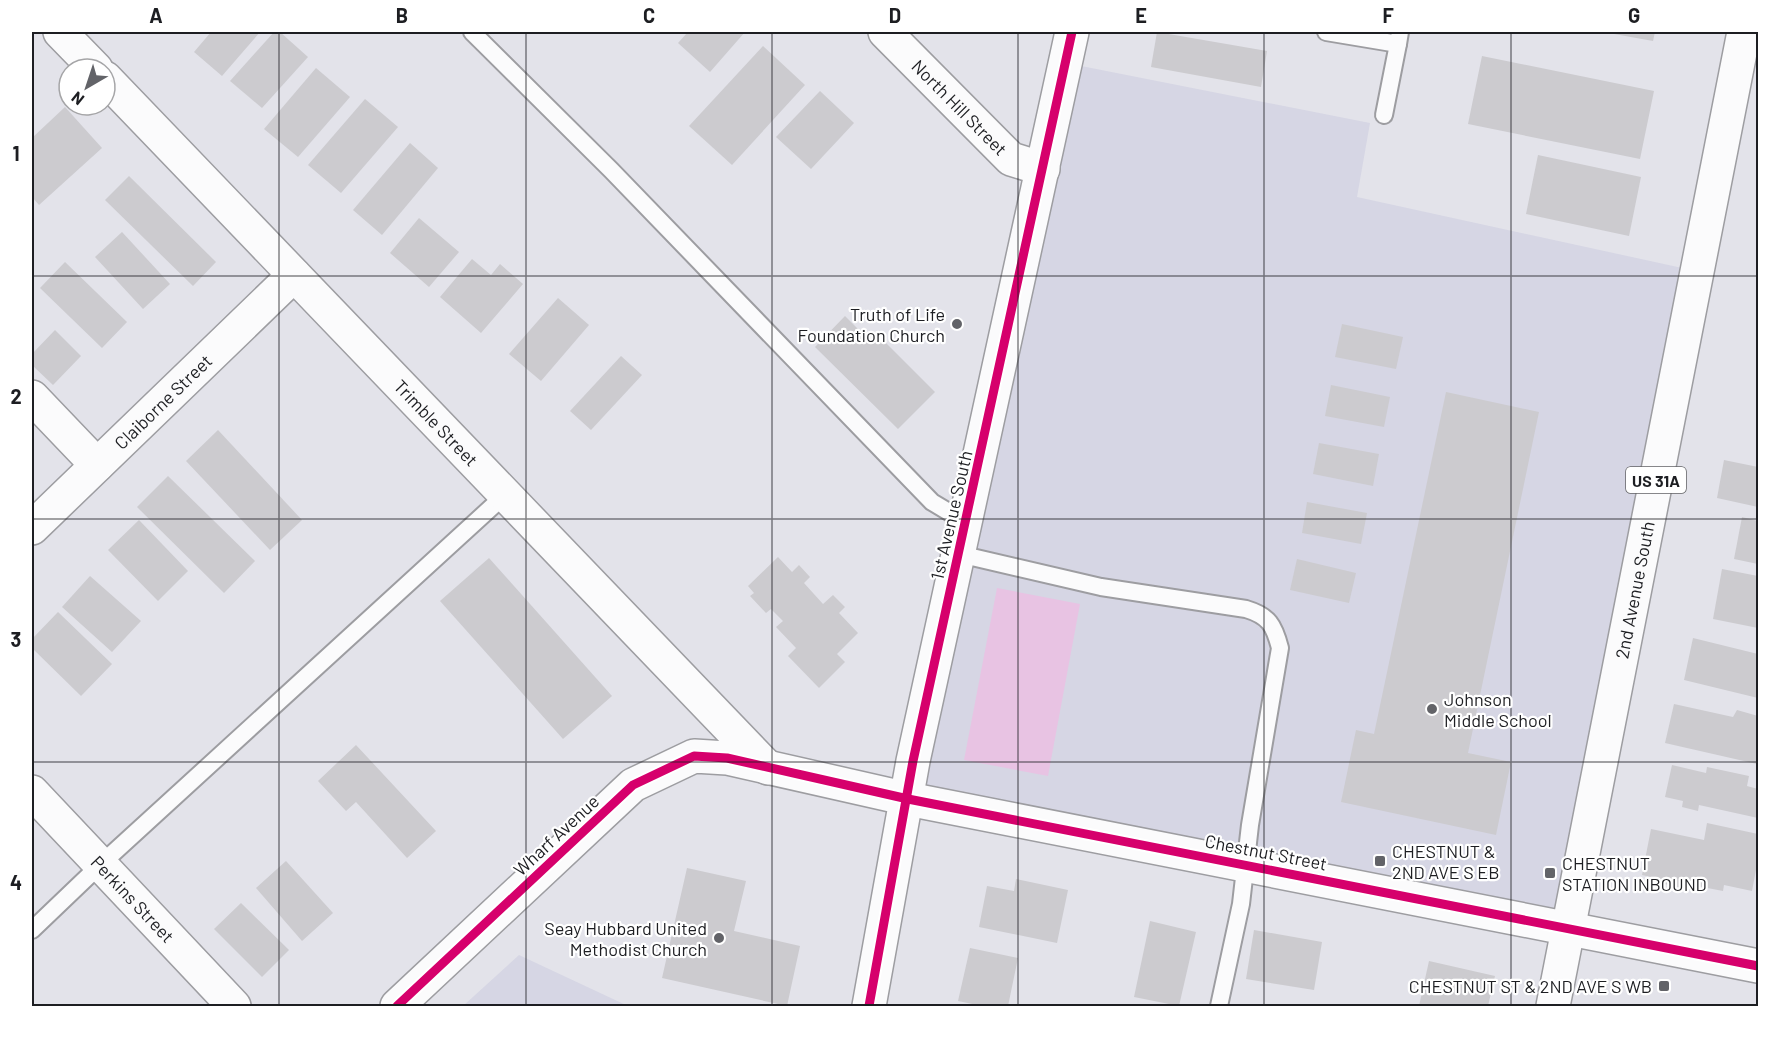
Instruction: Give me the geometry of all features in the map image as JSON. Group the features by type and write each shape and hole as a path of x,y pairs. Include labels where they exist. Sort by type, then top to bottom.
{"street":[{"path":"60,32 84,57"},
{"name":"North Hill Street","path":"885,32 1011,159 1043,169"},
{"name":"1st Avenue South","path":"869,1006 913,762 958,554 967,523 1072,32"},
{"name":"2nd Avenue South","path":"1552,1006 1744,32"},
{"name":"Trimble Street","path":"117,91 768,768"},
{"name":"Claiborne Street","path":"32,528 294,275"},
{"path":"32,397 97,465"},
{"name":"Wharf Avenue","path":"397,1006 633,785 694,756 727,758 768,768"},
{"name":"Chestnut Street","path":"768,768 908,799 1758,966"},
{"name":"Perkins Street","path":"32,792 234,1006"}],"lane":[{"path":"472,32 611,170 932,502 967,523"},
{"path":"1326,32 1399,38 1384,115"},
{"path":"32,930 100,865 506,494"},
{"path":"958,554 1101,587 1246,609 1260,613 1269,621 1276,633 1280,648 1250,825 1241,904 1219,1006"}],"shaded area":[{"path":"1066,63 1370,123 1357,197 1696,271 1568,929 908,799"},
{"path":"997,588 1080,604 1048,776 964,760"},
{"path":"519,955 628,1006 463,1006"}],"building":[{"path":"211,32 260,32 222,76 194,52"},
{"path":"274,32 280,32 308,57 262,108 230,81"},
{"path":"688,32 745,32 710,72 678,43"},
{"path":"1157,32 1267,51 1261,87 1151,67"},
{"path":"1603,32 1655,32 1653,41"},
{"path":"763,46 805,85 732,165 689,126"},
{"path":"1482,56 1654,91 1640,159 1468,124"},
{"path":"316,68 350,97 298,157 264,129"},
{"path":"820,91 854,123 811,169 776,137"},
{"path":"365,99 398,127 341,193 308,165"},
{"path":"57,115 57,117 74,117 102,148 39,205 32,197 32,138"},
{"path":"410,143 438,168 382,235 353,210"},
{"path":"1538,155 1641,177 1629,236 1526,214"},
{"path":"129,176 216,262 193,286 105,200"},
{"path":"419,218 459,252 429,287 390,253"},
{"path":"122,232 170,284 143,309 95,257"},
{"path":"472,259 491,275 500,264 523,284 481,333 440,297"},
{"path":"65,262 127,322 102,348 40,288"},
{"path":"558,298 589,325 541,381 509,354"},
{"path":"845,316 873,344 880,337 935,392 898,429 815,347"},
{"path":"1342,324 1403,337 1396,369 1335,357"},
{"path":"55,330 81,356 53,385 32,365 32,354"},
{"path":"621,356 642,375 591,430 570,411"},
{"path":"1331,385 1390,397 1384,427 1325,416"},
{"path":"1446,392 1539,412 1468,753 1511,762 1496,835 1341,802 1356,730 1374,734"},
{"path":"218,430 302,520 270,550 186,461"},
{"path":"1319,443 1379,454 1373,486 1313,474"},
{"path":"1724,460 1758,467 1758,507 1717,498"},
{"path":"168,476 255,561 224,593 137,507"},
{"path":"1307,502 1367,513 1361,544 1302,533"},
{"path":"1742,517 1758,521 1758,564 1734,559"},
{"path":"139,520 188,571 158,601 108,550"},
{"path":"778,557 792,572 799,565 810,577 804,583 823,604 833,595 845,607 839,613 858,633 837,654 845,662 819,688 788,656 796,648 776,627 783,621 771,609 766,613 750,596 754,593 748,586"},
{"path":"489,558 612,696 563,739 440,601"},
{"path":"1297,559 1356,573 1349,603 1290,590"},
{"path":"1722,569 1758,576 1758,628 1713,619"},
{"path":"90,576 141,621 112,652 62,607"},
{"path":"58,612 112,664 81,696 32,648 32,639"},
{"path":"1693,638 1758,654 1758,698 1684,680"},
{"path":"1674,704 1733,717 1737,710 1758,716 1757,764 1665,743"},
{"path":"356,745 436,831 407,858 356,802 346,811 318,781"},
{"path":"1672,765 1706,773 1707,767 1749,776 1747,786 1758,789 1758,818 1699,805 1698,811 1682,807 1683,801 1665,797"},
{"path":"1707,823 1758,834 1758,859 1752,891 1724,885 1723,891 1692,885 1691,890 1664,884 1665,880 1642,875 1651,829 1704,840"},
{"path":"286,861 333,913 302,941 256,888"},
{"name":"Seay Hubbard United Methodist Church","path":"687,868 746,881 734,931 800,946 787,1006 662,978"},
{"path":"1016,879 1068,890 1057,943 979,927 987,886 1014,891"},
{"path":"241,903 289,950 262,977 214,929"},
{"path":"1150,921 1196,932 1179,1006 1134,997"},
{"path":"1254,930 1322,942 1314,990 1246,979"},
{"path":"970,948 1018,958 1008,1006 982,1006 958,1001"},
{"path":"1429,961 1495,976 1488,1006 1419,1006"}],"cycle path":[{"path":"869,1006 913,761 1072,32"},
{"path":"397,1006 633,785 694,756 727,758 908,799 1758,966"}],"place":[{"name":"Truth of Life Foundation Church","path":"957,324"},
{"name":"Johnson Middle School","path":"1432,709"},
{"name":"CHESTNUT & 2ND AVE S EB","path":"1380,861"},
{"name":"CHESTNUT STATION INBOUND","path":"1550,873"},
{"name":"Seay Hubbard United Methodist Church","path":"719,938"},
{"name":"CHESTNUT ST & 2ND AVE S WB","path":"1664,986"}]}
